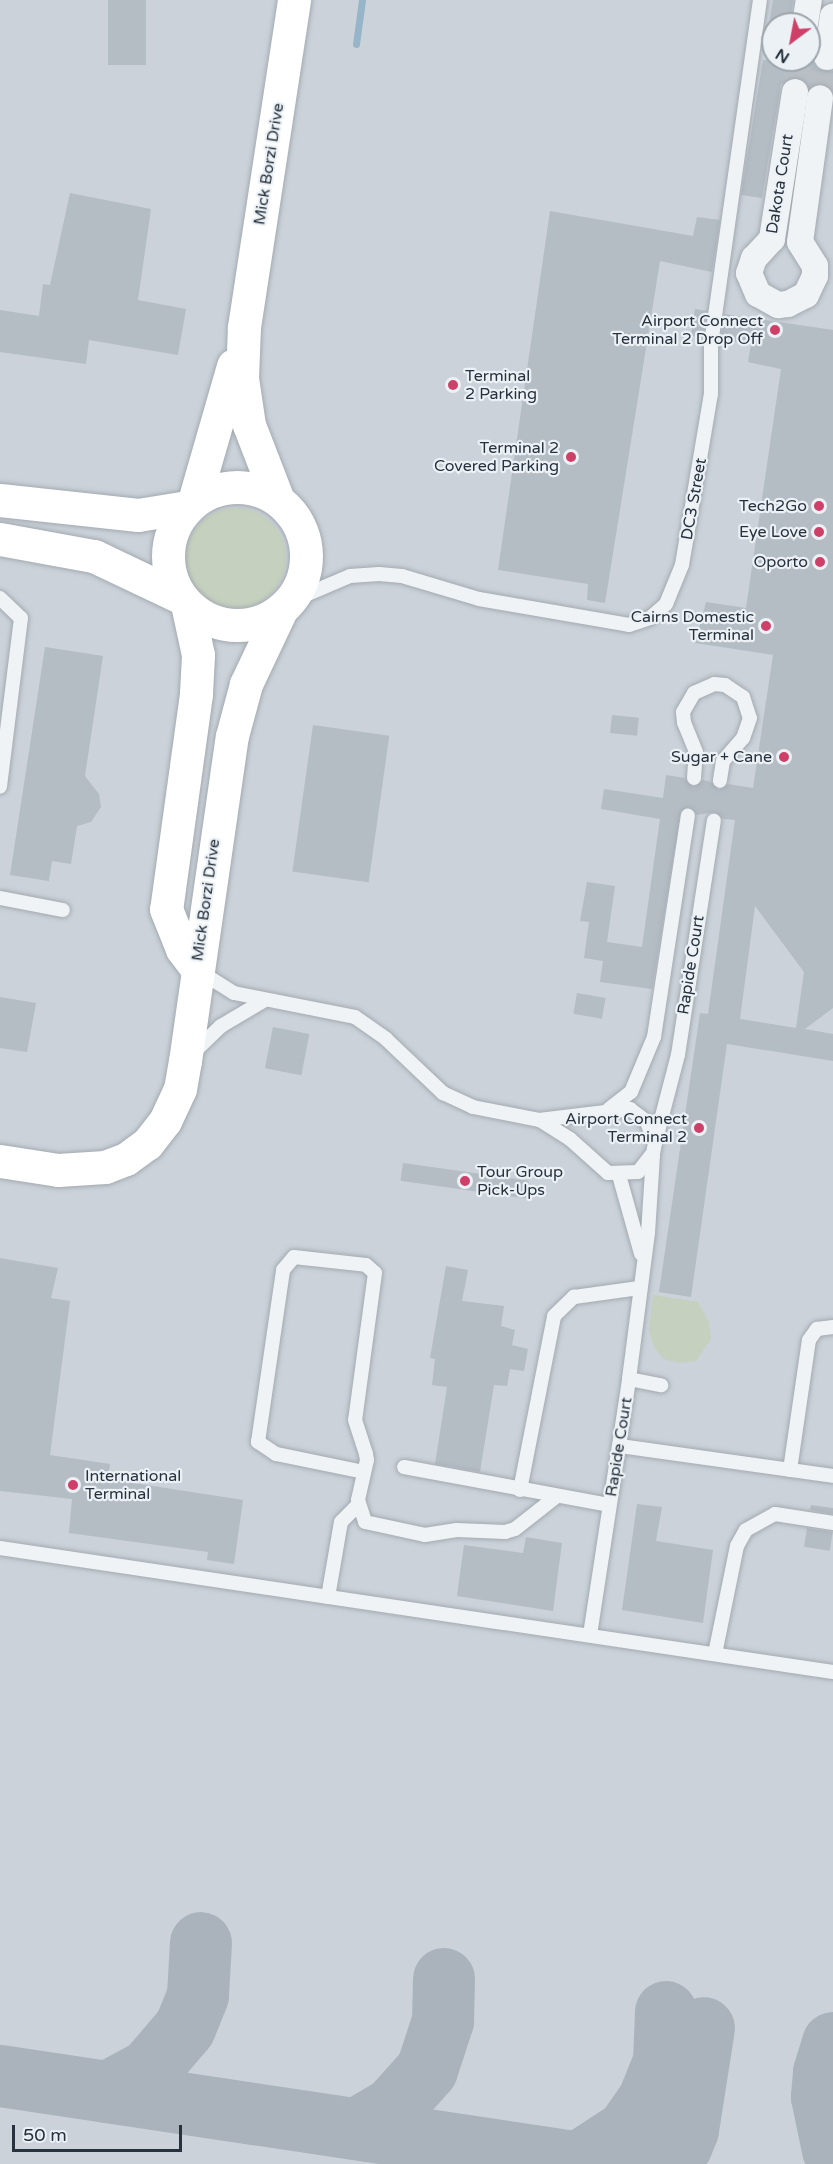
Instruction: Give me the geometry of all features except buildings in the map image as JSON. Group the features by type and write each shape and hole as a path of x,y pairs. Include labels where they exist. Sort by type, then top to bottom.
{"street":[{"name":"Mick Borzi Drive","path":"191,504 244,327 294,0"},
{"path":"827,57 833,16"},
{"name":"Dakota Court","path":"795,92 772,239 754,258 749,273 758,294 778,305 798,301 806,295 815,276 815,266 800,242 820,98"},
{"name":"Mick Borzi Drive","path":"244,327 245,407 258,456 278,500"},
{"path":"0,500 138,515 191,504 213,490 236,487 258,490 278,500 292,513 306,548 305,568 285,606 244,625 223,624 184,601 94,556 0,539"},
{"path":"184,601 173,584 167,551 170,535 191,504"},
{"name":"Mick Borzi Drive","path":"184,601 198,655 196,694 166,909 182,950 197,969"},
{"name":"Mick Borzi Drive","path":"197,969 232,736 246,684 285,606"},
{"path":"0,1161 58,1170 105,1167 126,1159 147,1144 165,1121 180,1089 197,969"}],"lane":[{"name":"DC3 Street","path":"285,606 350,576 379,574 402,576 479,599 629,625 650,618 666,604 682,564 711,393 713,322 760,0"},
{"path":"0,598 21,618 0,787"},
{"path":"694,778 696,752 684,723 683,712 694,693 714,684 725,685 743,697 750,718 743,738 723,761 720,781"},
{"name":"Rapide Court","path":"607,1110 631,1092 651,1047 688,816"},
{"name":"Rapide Court","path":"590,1635 629,1379 642,1259 654,1180 654,1148 678,1055 714,821"},
{"path":"0,898 63,910"},
{"path":"197,969 234,993 355,1017 386,1039 443,1093 484,1110 539,1120 619,1108 639,1114 654,1148 638,1172 619,1175 599,1167 570,1140 539,1120"},
{"path":"185,1061 221,1026 265,1000"},
{"name":"Rapide Court","path":"619,1175 642,1259"},
{"path":"328,1597 341,1522 358,1504 364,1472 366,1454 355,1420 375,1273 366,1265 294,1257 283,1270 258,1442 276,1454 364,1472"},
{"path":"520,1490 554,1316 573,1297 639,1288"},
{"path":"790,1470 809,1340 817,1329 833,1327"},
{"path":"629,1379 661,1385"},
{"path":"620,1446 833,1476"},
{"path":"404,1467 609,1505"},
{"path":"358,1504 365,1521 372,1525 432,1535 457,1530 510,1531 557,1496"},
{"path":"716,1654 736,1546 746,1530 775,1514 833,1523"},
{"path":"0,1548 833,1672"}],"shaded area":[{"path":"0,0 833,0 833,2164 0,2164"}],"green space":[{"path":"236,508 264,516 278,530 286,558 278,586 264,600 236,608 208,600 194,586 186,558 194,530 208,516"},
{"path":"653,1295 698,1302 709,1322 711,1339 696,1361 679,1363 664,1359 654,1347 649,1331"}],"waterway":[{"path":"356,44 362,0"}],"taxiway":[{"path":"108,2092 149,2070 185,2028 198,1995 201,1943"},
{"path":"357,2129 393,2108 427,2070 443,2021 444,1979"},
{"path":"578,2163 627,2131 649,2099 664,2062 666,2012"},
{"path":"660,2164 682,2145 688,2130 704,2028"},
{"path":"833,2043 824,2073 822,2097 833,2150"},
{"path":"0,2076 588,2164"}],"tunnel":[{"path":"820,98 827,57"},
{"path":"795,92 798,72"}],"place":[{"name":"Airport Connect Terminal 2 Drop Off","path":"775,330"},
{"name":"Terminal 2 Parking","path":"453,385"},
{"name":"Terminal 2 Covered Parking","path":"571,457"},
{"name":"Tech2Go","path":"819,506"},
{"name":"Eye Love","path":"819,532"},
{"name":"Oporto","path":"820,562"},
{"name":"Cairns Domestic Terminal","path":"766,626"},
{"name":"Sugar + Cane","path":"784,757"},
{"name":"Airport Connect Terminal 2","path":"699,1128"},
{"name":"Tour Group Pick-Ups","path":"465,1181"},
{"name":"International Terminal","path":"73,1485"}]}
